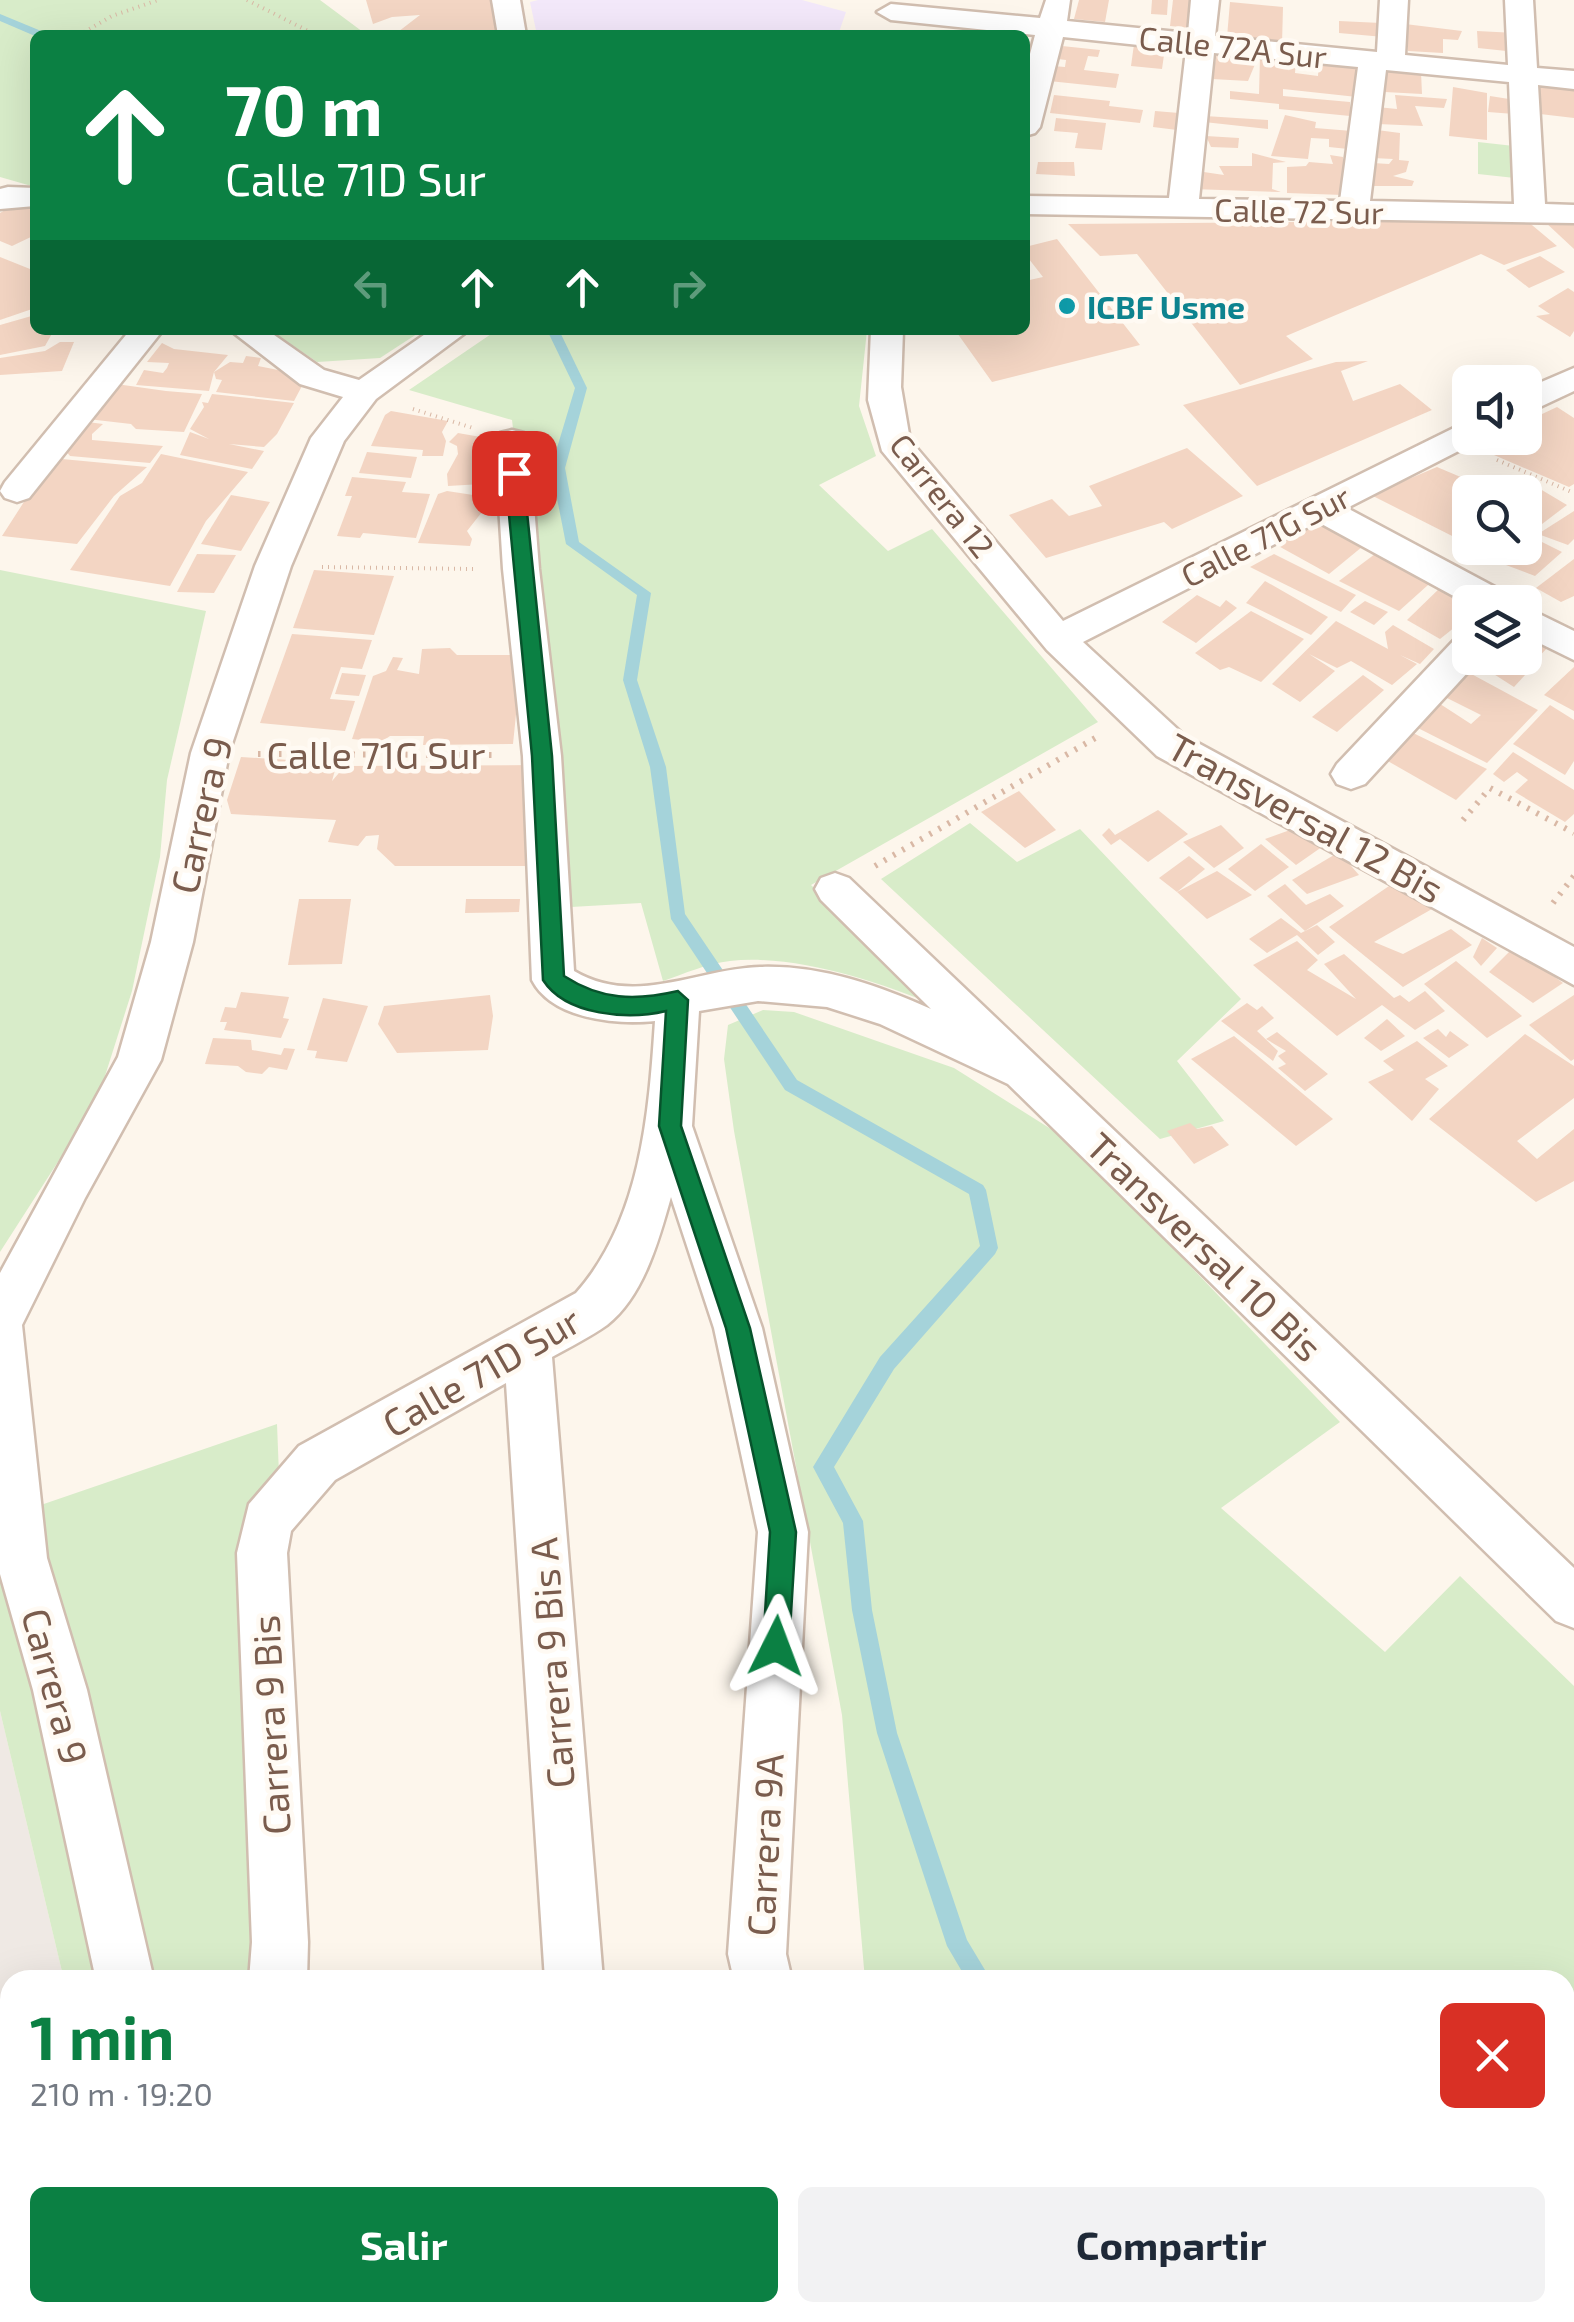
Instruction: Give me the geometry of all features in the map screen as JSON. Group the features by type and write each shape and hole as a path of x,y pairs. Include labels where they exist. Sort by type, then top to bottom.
{"street":[{"path":"506,0 511,30"},
{"path":"1183,207 1205,0"},
{"path":"1354,211 1394,0"},
{"path":"1519,0 1530,214"},
{"path":"1030,108 1055,14"},
{"name":"Calle 72A Sur","path":"889,16 1055,14 1202,43 1574,80"},
{"name":"Calle 72 Sur","path":"1030,205 1574,214"},
{"path":"16,490 143,335"},
{"path":"253,335 312,377 364,392"},
{"name":"Carrera 9","path":"0,1321 69,1184 139,1060 172,942 210,753 272,566 328,438 364,392 446,335"},
{"name":"Carrera 12","path":"886,335 881,380 894,443 1060,638"},
{"path":"1542,394 1574,378"},
{"path":"512,441 521,570 542,756 553,980 579,996 612,1006 647,1007 762,984 829,991 861,1000 1023,1071"},
{"name":"Calle 71G Sur","path":"1060,638 1452,441"},
{"path":"1320,508 1461,585"},
{"path":"1542,629 1574,647"},
{"name":"Transversal 12 Bis","path":"1060,638 1133,716 1171,746 1574,968"},
{"path":"1350,774 1452,665"},
{"name":"Transversal 10 Bis","path":"835,889 1574,1603"},
{"name":"Calle 71D Sur","path":"298,1481 317,1462 593,1308 612,1285 634,1244 670,1126 687,997"},
{"name":"Carrera 9A","path":"670,1126 738,1328 783,1532 757,1954 761,1970"},
{"name":"Carrera 9","path":"0,1329 21,1558 60,1690 123,1970"},
{"name":"Carrera 9 Bis A","path":"527,1346 573,1970"},
{"name":"Carrera 9 Bis","path":"279,1970 262,1553 267,1522 298,1481"}],"path":[{"path":"88,30 112,16 158,0"},
{"path":"247,0 306,30"},
{"path":"364,392 512,441"},
{"path":"1499,455 1574,493"},
{"path":"272,566 521,570"},
{"path":"835,889 1133,716"},
{"name":"Calle 71G Sur","path":"210,753 542,756"},
{"path":"1463,820 1490,788 1574,833"}],"shaded area":[{"path":"802,0 846,12 840,30 536,30 530,2"},
{"path":"0,1711 62,1970 0,1970"}],"green space":[{"path":"0,0 320,0 360,30 30,30 30,186 0,177"},
{"path":"1478,142 1514,146 1515,178 1478,174"},
{"path":"277,335 415,335 380,358 317,362"},
{"path":"490,335 866,335 859,406 876,456 819,485 888,551 932,529 1098,722 811,885 934,1005 861,979 780,962 722,962 663,981 641,903 571,907 512,420 409,390"},
{"path":"0,570 206,611 167,780 160,857 132,991 97,1101 0,1252"},
{"path":"970,823 1017,862 1080,829 1241,999 1177,1061 1224,1121 1160,1139 881,879"},
{"path":"763,1010 794,1012 954,1068 1070,1141 1340,1422 1221,1508 1385,1652 1460,1576 1574,1686 1574,1970 864,1970 842,1715 734,1131 724,1059 728,1025"},
{"path":"277,1424 299,1970 62,1970 0,1711 0,1519"}],"building":[{"path":"366,0 498,0 501,30 400,30 420,15 392,17 373,24"},
{"path":"1079,0 1109,0 1105,22 1074,19"},
{"path":"1152,0 1168,0 1167,15 1151,14"},
{"path":"1173,0 1193,0 1191,28 1170,26"},
{"path":"1230,2 1283,7 1282,44 1227,37"},
{"path":"1339,21 1381,23 1384,37 1339,33"},
{"path":"1405,24 1462,31 1458,40 1443,39 1443,53 1408,51"},
{"path":"1477,31 1516,33 1516,52 1478,48"},
{"path":"1135,37 1166,41 1162,69 1131,66"},
{"path":"1062,46 1100,50 1098,57 1088,56 1084,70 1119,74 1116,88 1049,81 1053,66 1065,67 1066,60 1058,59"},
{"path":"1217,53 1258,57 1248,81 1212,79"},
{"path":"1260,57 1287,60 1289,71 1290,57 1296,58 1295,73 1318,76 1319,60 1359,64 1357,97 1283,89 1283,96 1350,102 1350,116 1279,109 1279,104 1230,99 1230,91 1259,94"},
{"path":"1384,70 1421,72 1422,94 1385,92"},
{"path":"1539,86 1574,89 1574,118 1540,114"},
{"path":"1453,87 1487,93 1487,140 1449,136"},
{"path":"1054,95 1110,101 1109,106 1143,110 1140,123 1050,113"},
{"path":"1395,95 1447,99 1444,108 1415,106 1423,126 1378,124 1377,107 1397,109"},
{"path":"1490,96 1509,99 1514,114 1488,112"},
{"path":"1155,111 1179,113 1177,130 1153,127"},
{"path":"1285,115 1316,122 1315,128 1352,131 1348,149 1329,147 1329,139 1311,138 1308,159 1271,156"},
{"path":"1205,116 1268,120 1268,129 1204,122"},
{"path":"1056,118 1106,123 1102,150 1075,148 1078,133 1054,131"},
{"path":"1377,130 1400,133 1399,160 1409,161 1406,172 1393,176 1414,181 1412,186 1366,186 1373,163 1389,164 1393,159 1373,158"},
{"path":"1206,136 1239,138 1238,148 1211,147"},
{"path":"1252,153 1286,162 1273,163 1272,189 1281,192 1192,189 1197,171 1224,175 1219,166 1252,166"},
{"path":"1330,155 1343,157 1343,195 1287,193 1287,167 1306,166 1309,162 1333,164"},
{"path":"1038,162 1074,162 1075,176 1036,174"},
{"path":"30,198 30,237 12,246 0,241 0,213"},
{"path":"1526,220 1557,246 1504,265 1481,254 1286,336 1313,359 1240,385 1137,254 1100,256 1068,224"},
{"path":"1574,220 1574,249 1544,221"},
{"name":"ICBF Usme","path":"1057,239 1140,345 992,382 959,335 1030,335 1030,280 1043,277 1030,260 1030,246"},
{"path":"1540,256 1565,272 1529,288 1506,270"},
{"path":"0,257 30,269 30,310 0,320"},
{"path":"1568,288 1574,292 1574,331 1570,337 1536,316 1550,314 1538,306"},
{"path":"30,316 30,335 51,335 45,346 0,355 0,325"},
{"path":"60,342 74,342 62,371 0,375 0,358 45,351"},
{"path":"162,343 174,349 228,355 214,372 209,391 136,385 144,370 163,373 167,368 169,363 147,362"},
{"path":"246,356 261,358 258,366 278,370 303,384 294,401 216,392 222,380 216,379 214,372 230,362 243,363"},
{"path":"1368,361 1341,371 1353,401 1400,384 1432,410 1257,486 1183,405 1336,362"},
{"path":"109,383 202,394 184,432 136,429 131,424 79,418"},
{"path":"212,394 294,403 277,434 264,447 229,444 264,451 252,469 180,455 190,432 209,439 190,429 204,407 202,402 208,403"},
{"path":"1557,407 1574,418 1574,484 1569,487 1494,455 1542,455 1542,414"},
{"path":"391,411 448,421 442,432 446,441 443,456 422,456 423,450 371,446 385,415"},
{"path":"80,421 103,424 92,434 92,440 163,446 150,463 70,456 60,444"},
{"path":"458,433 492,439 499,483 448,486 447,474 458,454 457,446 449,442"},
{"path":"1187,448 1243,496 1172,529 1164,522 1046,558 1009,515 1052,499 1069,516 1102,506 1089,486"},
{"path":"367,452 417,457 411,478 359,473"},
{"path":"161,454 248,472 206,521 170,586 70,570 120,496 142,483"},
{"path":"62,459 147,467 114,496 77,544 2,536 31,491"},
{"path":"1437,467 1456,475 1452,475 1452,536 1371,495"},
{"path":"352,477 406,482 402,492 430,494 416,538 363,533 360,538 337,536 352,496 345,496"},
{"path":"1542,490 1567,505 1542,524"},
{"path":"447,491 493,498 467,531 472,539 470,546 418,543 438,494"},
{"path":"231,495 270,502 241,551 201,544"},
{"path":"1574,511 1574,539 1568,545 1542,535 1542,531"},
{"path":"1323,520 1368,542 1329,574 1273,543"},
{"path":"1542,542 1562,552 1535,576 1506,565 1542,565"},
{"path":"1383,548 1438,576 1399,611 1339,581"},
{"path":"197,554 236,555 214,593 177,592"},
{"path":"1274,554 1356,595 1341,612 1250,567"},
{"path":"1574,559 1574,596 1561,602 1542,591 1540,585"},
{"path":"314,570 394,576 374,635 293,628"},
{"path":"1265,581 1328,617 1311,635 1246,603"},
{"path":"1444,584 1452,590 1452,629 1440,639 1407,620"},
{"path":"1197,595 1220,607 1226,600 1237,608 1196,643 1162,622"},
{"path":"1365,601 1388,612 1374,625 1350,612"},
{"path":"1251,611 1304,639 1261,682 1229,667 1220,670 1195,653"},
{"path":"1336,621 1388,649 1385,632 1393,625 1434,649 1420,664 1400,655 1417,664 1392,685 1351,661 1337,668 1309,654 1335,671 1300,702 1272,684"},
{"path":"292,634 372,640 362,669 341,667 330,699 355,701 345,731 260,723"},
{"path":"450,648 457,655 522,655 513,744 423,745 424,736 390,736 381,742 352,739 373,676 386,671 393,657 403,658 397,670 419,674 422,649"},
{"path":"1574,667 1574,711 1544,695"},
{"path":"342,673 366,675 359,696 335,694"},
{"path":"1363,675 1384,690 1337,732 1312,717"},
{"path":"1459,675 1473,675 1538,710 1487,763 1410,724 1434,700 1471,724 1481,715 1439,694"},
{"path":"1495,675 1525,675 1514,687"},
{"path":"1550,705 1574,720 1574,761 1565,775 1513,744"},
{"path":"1409,731 1487,769 1456,800 1379,756"},
{"path":"1513,752 1574,790 1574,814 1565,822 1515,792 1528,780 1517,772 1504,782 1493,774"},
{"path":"241,757 337,763 332,781 345,766 537,765 528,866 395,866 377,849 379,835 366,836 358,846 328,842 336,820 231,814 227,800"},
{"path":"1019,791 1056,830 1025,848 981,812"},
{"path":"1158,810 1188,834 1148,862 1120,839 1111,845 1102,835 1109,828 1115,835"},
{"path":"1221,825 1244,848 1214,868 1183,842"},
{"path":"1301,826 1329,842 1296,865 1265,839"},
{"path":"1261,844 1289,867 1255,891 1228,869"},
{"path":"1339,852 1359,875 1307,894 1292,880"},
{"path":"1189,856 1205,869 1177,892 1159,878"},
{"path":"1217,871 1252,895 1207,919 1177,892"},
{"path":"1285,884 1306,905 1330,894 1344,906 1305,931 1267,896"},
{"path":"1392,884 1432,909 1374,942 1403,954 1451,929 1472,945 1403,987 1329,927"},
{"path":"299,899 351,899 342,964 288,965"},
{"path":"466,899 520,899 519,912 465,913"},
{"path":"1281,918 1301,933 1317,925 1335,942 1318,955 1297,935 1267,953 1249,939"},
{"path":"1482,938 1497,948 1481,966 1473,957"},
{"path":"1297,941 1318,960 1307,970 1356,999 1324,964 1344,954 1394,998 1400,995 1409,1002 1425,991 1445,1011 1415,1030 1382,1005 1337,1036 1253,965"},
{"path":"1514,947 1563,983 1533,1003 1489,972"},
{"path":"1456,961 1522,1016 1487,1038 1424,984"},
{"path":"241,992 289,997 283,1018 289,1019 281,1038 224,1030 227,1022 220,1022 225,1007 236,1008"},
{"path":"490,995 493,1016 488,1050 397,1053 378,1024 384,1006"},
{"path":"1574,995 1574,1059 1571,1061 1529,1025"},
{"path":"323,998 368,1006 347,1062 315,1058 317,1051 307,1050"},
{"path":"1247,1003 1257,1010 1262,1006 1274,1018 1257,1031 1278,1051 1273,1061 1221,1021"},
{"path":"1387,1019 1405,1036 1381,1051 1364,1038"},
{"path":"1438,1029 1446,1037 1450,1031 1469,1045 1449,1058 1423,1038"},
{"path":"1277,1032 1328,1074 1305,1091 1278,1068 1286,1064 1278,1056 1286,1051 1266,1039"},
{"path":"1525,1034 1574,1066 1574,1098 1517,1141 1537,1159 1574,1129 1574,1181 1536,1202 1429,1119"},
{"path":"1234,1036 1333,1119 1296,1146 1191,1059"},
{"path":"213,1038 251,1040 252,1050 281,1055 284,1048 295,1049 287,1070 269,1067 262,1074 246,1072 238,1066 205,1064"},
{"path":"1417,1041 1448,1066 1425,1079 1439,1089 1412,1121 1368,1082 1394,1070 1383,1061"},
{"path":"1190,1123 1197,1129 1212,1126 1229,1145 1194,1164 1167,1131"}],"waterway":[{"path":"0,17 30,30"},
{"path":"555,335 581,388 558,468 573,544 644,593 630,680 658,767 677,915 791,1085 977,1190 989,1248 887,1363 823,1467 853,1521 862,1610 887,1733 958,1946 974,1970"}],"place":[{"name":"ICBF Usme","path":"1067,306"}],"route":[{"path":"514,473 542,756 553,980 579,996 612,1006 647,1007 678,1000 670,1126 738,1328 783,1532 776,1646"}]}
